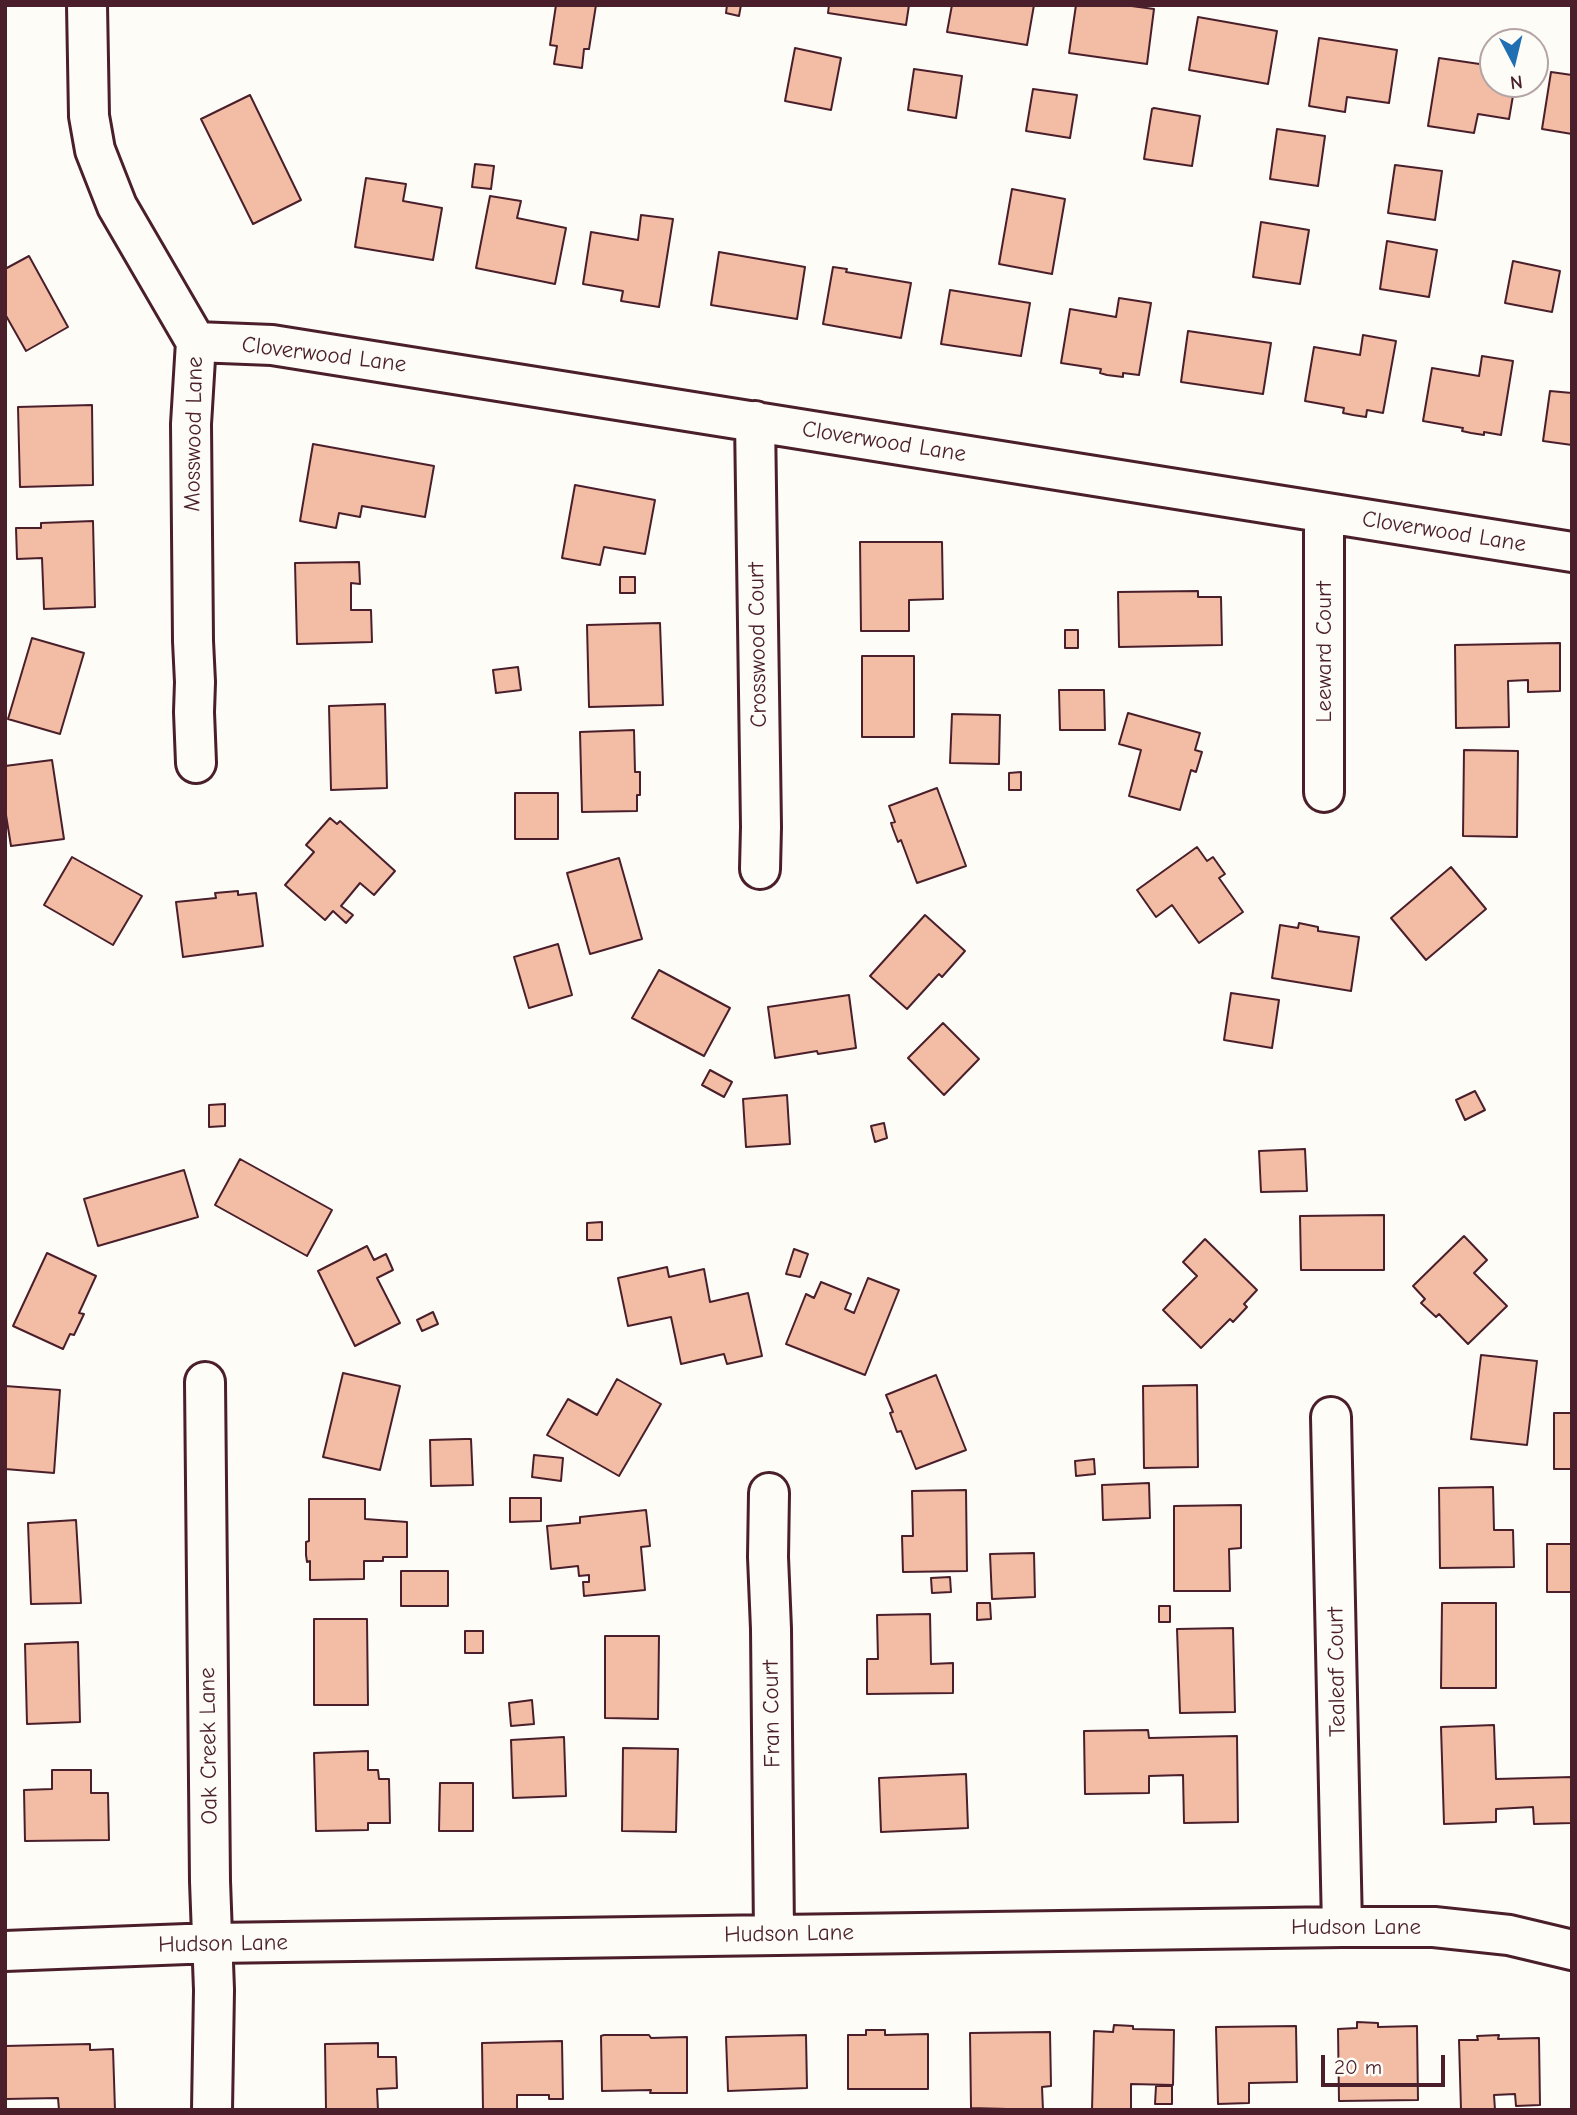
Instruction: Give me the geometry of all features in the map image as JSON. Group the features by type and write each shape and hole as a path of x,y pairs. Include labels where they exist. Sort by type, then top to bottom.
{"street":[{"name":"Mosswood Lane","path":"88,5 89,116 95,150 117,206 196,342 191,424 196,763"},
{"name":"Cloverwood Lane","path":"196,342 272,345 1572,552"},
{"name":"Crosswood Court","path":"755,421 760,869"},
{"name":"Leeward Court","path":"1324,513 1324,792"},
{"name":"Oak Creek Lane","path":"205,1382 210,1881 213,1943 212,2110"},
{"name":"Tealeaf Court","path":"1331,1417 1342,1927"},
{"name":"Fran Court","path":"769,1493 774,1934"},
{"name":"Hudson Lane","path":"5,1951 213,1943 1342,1927 1434,1927 1509,1935 1572,1950"}],"building":[{"path":"556,5 596,5 589,49 584,49 582,68 554,64 557,46 550,45"},
{"path":"727,5 741,5 739,16 726,13"},
{"path":"829,5 909,5 906,25 828,13"},
{"path":"952,5 1034,5 1027,45 947,32"},
{"path":"1076,5 1124,5 1154,9 1147,64 1069,53"},
{"path":"1198,17 1277,31 1268,84 1189,70"},
{"path":"1319,38 1397,50 1389,103 1347,97 1345,112 1309,106"},
{"path":"795,48 841,58 831,110 785,101"},
{"path":"1439,58 1479,64 1479,98 1513,98 1509,119 1478,114 1474,133 1428,126"},
{"path":"914,69 962,76 956,118 908,110"},
{"path":"1551,72 1572,75 1572,134 1542,129"},
{"path":"1033,89 1077,95 1070,138 1026,131"},
{"path":"250,95 301,200 253,224 201,119"},
{"path":"1154,108 1200,116 1192,166 1144,159"},
{"path":"1277,129 1325,136 1318,186 1270,179"},
{"path":"475,164 494,166 491,189 472,187"},
{"path":"1395,165 1442,171 1435,220 1388,213"},
{"path":"366,178 406,184 403,201 442,208 433,260 355,247"},
{"path":"1012,189 1065,199 1052,274 999,264"},
{"path":"490,196 521,201 517,218 566,228 555,284 476,268"},
{"path":"641,215 673,219 659,307 621,301 623,291 583,284 591,232 638,240"},
{"path":"1261,222 1309,230 1300,284 1253,277"},
{"path":"1387,241 1437,250 1429,297 1380,289"},
{"path":"719,252 805,267 797,319 711,305"},
{"path":"29,256 68,327 26,351 5,314 5,269"},
{"path":"1513,261 1560,271 1552,312 1505,303"},
{"path":"833,267 847,269 846,272 911,283 901,338 823,324"},
{"path":"950,290 1030,303 1021,356 941,344"},
{"path":"1119,298 1151,303 1139,375 1107,375 1100,373 1101,369 1061,363 1070,309 1116,317"},
{"path":"1188,331 1271,343 1263,394 1181,382"},
{"path":"1363,335 1396,341 1383,413 1367,410 1366,417 1353,415 1343,413 1344,408 1305,401 1314,347 1360,355"},
{"path":"1482,356 1513,361 1501,435 1471,433 1462,431 1463,428 1423,421 1432,368 1479,376"},
{"path":"1550,391 1572,393 1572,445 1543,441"},
{"path":"92,405 93,485 20,487 18,407"},
{"path":"313,444 434,466 425,517 362,506 360,517 339,513 336,528 300,521"},
{"path":"575,485 655,500 645,554 604,547 600,565 562,558"},
{"path":"93,521 95,607 44,609 42,558 17,559 16,528 41,528 41,523"},
{"path":"860,542 942,542 943,599 909,600 909,631 861,631"},
{"path":"359,562 360,584 351,583 351,610 371,610 372,642 297,644 295,563"},
{"path":"620,577 635,577 635,593 620,593"},
{"path":"1198,591 1198,597 1221,597 1222,645 1119,647 1118,592"},
{"path":"660,623 663,705 589,707 587,625"},
{"path":"1065,630 1078,630 1078,648 1065,648"},
{"path":"32,638 84,653 60,734 8,719"},
{"path":"1560,643 1560,691 1528,692 1528,680 1508,681 1509,727 1456,728 1455,645"},
{"path":"862,656 914,656 914,737 862,737"},
{"path":"518,667 521,690 496,693 493,670"},
{"path":"1059,690 1104,690 1105,730 1060,730"},
{"path":"385,704 387,788 331,790 329,706"},
{"path":"1128,713 1200,733 1195,750 1202,752 1196,772 1191,770 1180,810 1129,796 1141,750 1119,744"},
{"path":"952,714 1000,715 999,764 950,763"},
{"path":"634,730 635,772 640,772 637,811 582,812 580,732"},
{"path":"1464,750 1518,751 1517,837 1463,836"},
{"path":"52,760 64,839 11,846 5,809 5,766"},
{"path":"1021,772 1021,790 1009,790 1009,773"},
{"path":"937,788 966,866 917,883 901,840 898,842 893,829 891,823 895,822 889,806"},
{"path":"515,793 558,793 558,839 515,839"},
{"path":"330,818 337,824 340,821 395,871 374,895 360,883 341,906 353,915 346,923 333,911 325,920 285,885 314,852 306,845"},
{"path":"1197,847 1207,861 1213,857 1225,874 1219,878 1243,912 1199,943 1172,905 1156,917 1137,890"},
{"path":"72,857 142,896 113,945 44,905"},
{"path":"619,858 642,939 590,954 567,873"},
{"path":"1451,867 1486,909 1426,960 1391,918"},
{"path":"238,891 238,895 256,893 263,946 183,957 176,902 216,898 215,893"},
{"path":"925,915 965,951 942,977 939,974 937,976 907,1009 870,976"},
{"path":"1299,923 1318,927 1318,931 1359,937 1351,991 1272,978 1280,925 1298,928"},
{"path":"558,944 572,995 529,1008 514,957"},
{"path":"659,970 730,1008 704,1056 632,1018"},
{"path":"1231,993 1279,1000 1272,1048 1224,1040"},
{"path":"849,995 856,1048 775,1058 768,1007"},
{"path":"943,1023 979,1059 944,1095 908,1058"},
{"path":"710,1070 732,1082 724,1097 702,1085"},
{"path":"1475,1091 1485,1110 1465,1120 1456,1100"},
{"path":"787,1095 790,1144 746,1147 743,1099"},
{"path":"225,1104 225,1126 209,1127 209,1105"},
{"path":"884,1123 887,1138 875,1142 871,1126"},
{"path":"1305,1149 1307,1191 1261,1192 1259,1151"},
{"path":"240,1159 332,1210 307,1256 215,1205"},
{"path":"184,1170 198,1217 98,1246 84,1199"},
{"path":"1384,1215 1384,1270 1301,1270 1300,1216"},
{"path":"602,1222 602,1240 587,1240 587,1223"},
{"path":"1464,1236 1487,1260 1474,1273 1507,1306 1468,1344 1439,1314 1436,1317 1421,1303 1425,1299 1413,1286"},
{"path":"1205,1239 1257,1290 1244,1304 1247,1307 1233,1322 1230,1319 1201,1348 1163,1310 1197,1276 1183,1262"},
{"path":"367,1246 374,1260 386,1254 393,1270 377,1278 400,1323 355,1346 318,1271"},
{"path":"794,1249 808,1254 800,1277 786,1274"},
{"path":"47,1253 96,1276 79,1313 84,1314 74,1335 70,1334 63,1349 13,1326"},
{"path":"667,1267 669,1277 704,1269 710,1302 748,1293 762,1356 727,1364 724,1354 681,1364 671,1317 628,1326 618,1278"},
{"path":"868,1278 899,1290 865,1375 786,1344 806,1294 814,1298 821,1282 851,1294 845,1309 854,1313"},
{"path":"433,1312 438,1324 422,1331 417,1320"},
{"path":"1481,1355 1537,1361 1527,1445 1471,1439"},
{"path":"343,1373 400,1386 380,1470 323,1457"},
{"path":"936,1375 966,1450 916,1469 901,1431 897,1432 886,1395"},
{"path":"617,1379 661,1404 619,1476 547,1435 568,1399 597,1415"},
{"path":"1197,1385 1198,1467 1144,1468 1143,1386"},
{"path":"5,1386 60,1390 54,1473 5,1469"},
{"path":"1554,1413 1572,1413 1572,1469 1554,1469"},
{"path":"471,1439 473,1485 431,1486 430,1440"},
{"path":"534,1455 563,1458 561,1481 532,1477"},
{"path":"1094,1459 1095,1474 1076,1476 1075,1461"},
{"path":"1149,1483 1150,1518 1103,1520 1102,1485"},
{"path":"1493,1487 1494,1530 1513,1530 1514,1567 1440,1568 1439,1488"},
{"path":"966,1490 967,1571 903,1572 902,1536 913,1536 912,1491"},
{"path":"510,1498 541,1498 541,1521 510,1522"},
{"path":"309,1499 365,1499 365,1519 407,1522 407,1557 383,1557 383,1561 364,1561 364,1579 310,1580 310,1561 307,1562 306,1555 306,1542 309,1541"},
{"path":"1241,1505 1241,1548 1229,1549 1230,1591 1174,1591 1174,1506"},
{"path":"646,1510 650,1546 641,1547 645,1590 584,1596 583,1582 589,1582 589,1575 579,1576 578,1566 551,1569 547,1526 580,1523 580,1517"},
{"path":"76,1520 81,1603 31,1604 28,1523"},
{"path":"1547,1544 1572,1544 1572,1592 1547,1592"},
{"path":"1034,1553 1035,1597 992,1599 990,1554"},
{"path":"401,1571 448,1571 448,1606 401,1606"},
{"path":"950,1577 951,1592 932,1593 931,1578"},
{"path":"977,1603 990,1603 991,1619 977,1620"},
{"path":"1442,1603 1496,1603 1496,1688 1441,1688"},
{"path":"1159,1606 1170,1606 1170,1622 1159,1622"},
{"path":"930,1614 931,1664 953,1663 953,1693 867,1694 867,1659 878,1659 877,1615"},
{"path":"314,1619 367,1619 368,1705 314,1705"},
{"path":"1233,1628 1235,1712 1180,1713 1177,1629"},
{"path":"465,1631 483,1631 483,1653 465,1653"},
{"path":"605,1636 659,1636 658,1719 605,1718"},
{"path":"78,1642 80,1722 27,1724 25,1644"},
{"path":"532,1700 534,1724 511,1726 509,1703"},
{"path":"1494,1725 1496,1779 1572,1777 1572,1823 1534,1824 1533,1807 1496,1809 1496,1822 1444,1824 1441,1727"},
{"path":"1148,1730 1149,1738 1237,1736 1238,1822 1184,1823 1183,1775 1149,1776 1149,1793 1085,1794 1084,1731"},
{"path":"564,1737 566,1796 513,1798 511,1740"},
{"path":"623,1748 678,1749 676,1832 622,1831"},
{"path":"368,1751 368,1770 378,1770 379,1779 389,1779 390,1823 368,1823 368,1830 316,1831 314,1753"},
{"path":"52,1770 91,1770 91,1793 108,1793 109,1840 25,1841 24,1790 52,1789"},
{"path":"966,1774 968,1828 881,1832 879,1778"},
{"path":"440,1783 473,1783 473,1831 439,1831"},
{"path":"1357,2022 1378,2023 1378,2027 1417,2026 1418,2100 1339,2101 1338,2029 1357,2028"},
{"path":"1114,2025 1133,2026 1133,2029 1174,2030 1173,2085 1131,2084 1131,2110 1092,2110 1094,2031 1113,2032"},
{"path":"1296,2026 1297,2082 1249,2083 1249,2103 1218,2104 1216,2027"},
{"path":"866,2030 885,2030 885,2035 928,2034 928,2089 848,2089 848,2035 866,2035"},
{"path":"1050,2032 1051,2086 1042,2087 1043,2110 971,2108 970,2033"},
{"path":"806,2035 807,2088 728,2091 726,2037"},
{"path":"1499,2035 1498,2039 1539,2038 1540,2105 1516,2106 1515,2094 1494,2095 1495,2110 1461,2110 1459,2040 1478,2040 1477,2036"},
{"path":"601,2036 687,2037 687,2093 650,2093 651,2090 602,2091"},
{"path":"562,2041 563,2099 549,2099 549,2095 517,2095 517,2110 483,2110 482,2043"},
{"path":"378,2043 378,2057 396,2057 397,2088 377,2089 378,2110 326,2110 325,2044"},
{"path":"90,2044 90,2050 113,2049 115,2110 59,2110 58,2098 6,2099 5,2046"},
{"path":"1156,2086 1172,2086 1172,2104 1155,2104"}]}
